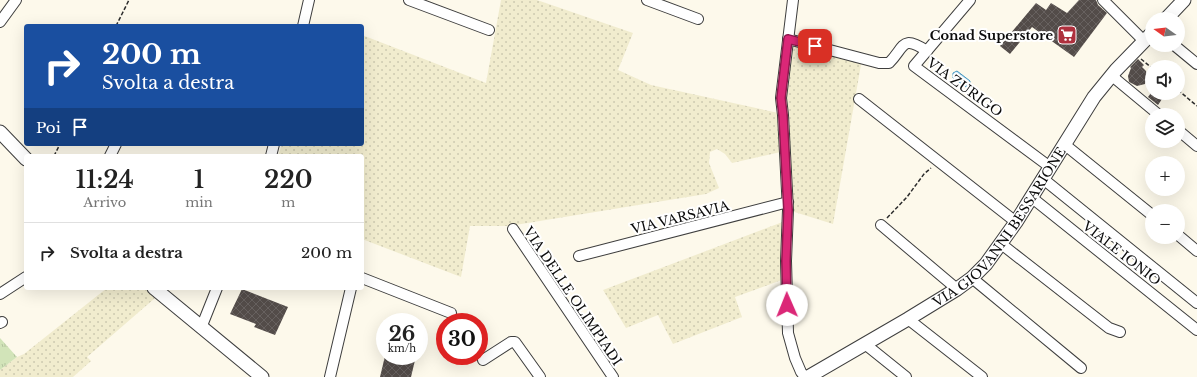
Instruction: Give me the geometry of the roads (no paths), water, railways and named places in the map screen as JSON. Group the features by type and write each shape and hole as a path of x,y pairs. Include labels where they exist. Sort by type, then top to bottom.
{"street":[{"path":"0,22 16,0"},
{"path":"304,24 310,0"},
{"path":"409,0 489,30"},
{"path":"647,0 698,19"},
{"name":"VIA ZURIGO","path":"970,0 914,66 1050,167"},
{"path":"1103,0 1145,35"},
{"path":"1173,12 1184,0"},
{"path":"789,1 788,39 781,98 788,202 786,261 788,333 795,358 801,372 806,377"},
{"path":"788,39 879,63 889,64 901,46 908,43 916,44 927,51"},
{"name":"VIA GIOVANNI BESSARIONE","path":"806,377 908,319 972,278 986,264 1016,222 1042,178 1094,97 1145,40"},
{"path":"1182,52 1197,64"},
{"path":"1112,76 1151,108"},
{"path":"859,99 1016,222"},
{"path":"0,132 24,157"},
{"path":"1185,136 1197,146"},
{"path":"1064,144 1145,209"},
{"path":"1042,178 1197,303"},
{"name":"VIALE IONIO","path":"1030,198 1197,330"},
{"name":"VIA VARSAVIA","path":"579,256 788,202"},
{"path":"881,225 957,288"},
{"name":"VIA DELLE OLIMPIADI","path":"513,229 613,377"},
{"path":"1185,241 1197,251"},
{"path":"1000,243 1109,328 1120,332"},
{"path":"0,294 24,278"},
{"path":"972,278 1081,368"},
{"path":"364,279 452,312"},
{"path":"156,290 262,377"},
{"path":"201,328 216,290"},
{"path":"330,377 351,290"},
{"path":"908,319 982,377"},
{"path":"488,357 511,342 515,342 540,377"},
{"path":"865,344 906,377"}],"water":[{"path":"957,71 970,81 970,86 966,87 953,78 953,73"}],"place":[{"name":"Conad Superstore","path":"1067,35"}]}
